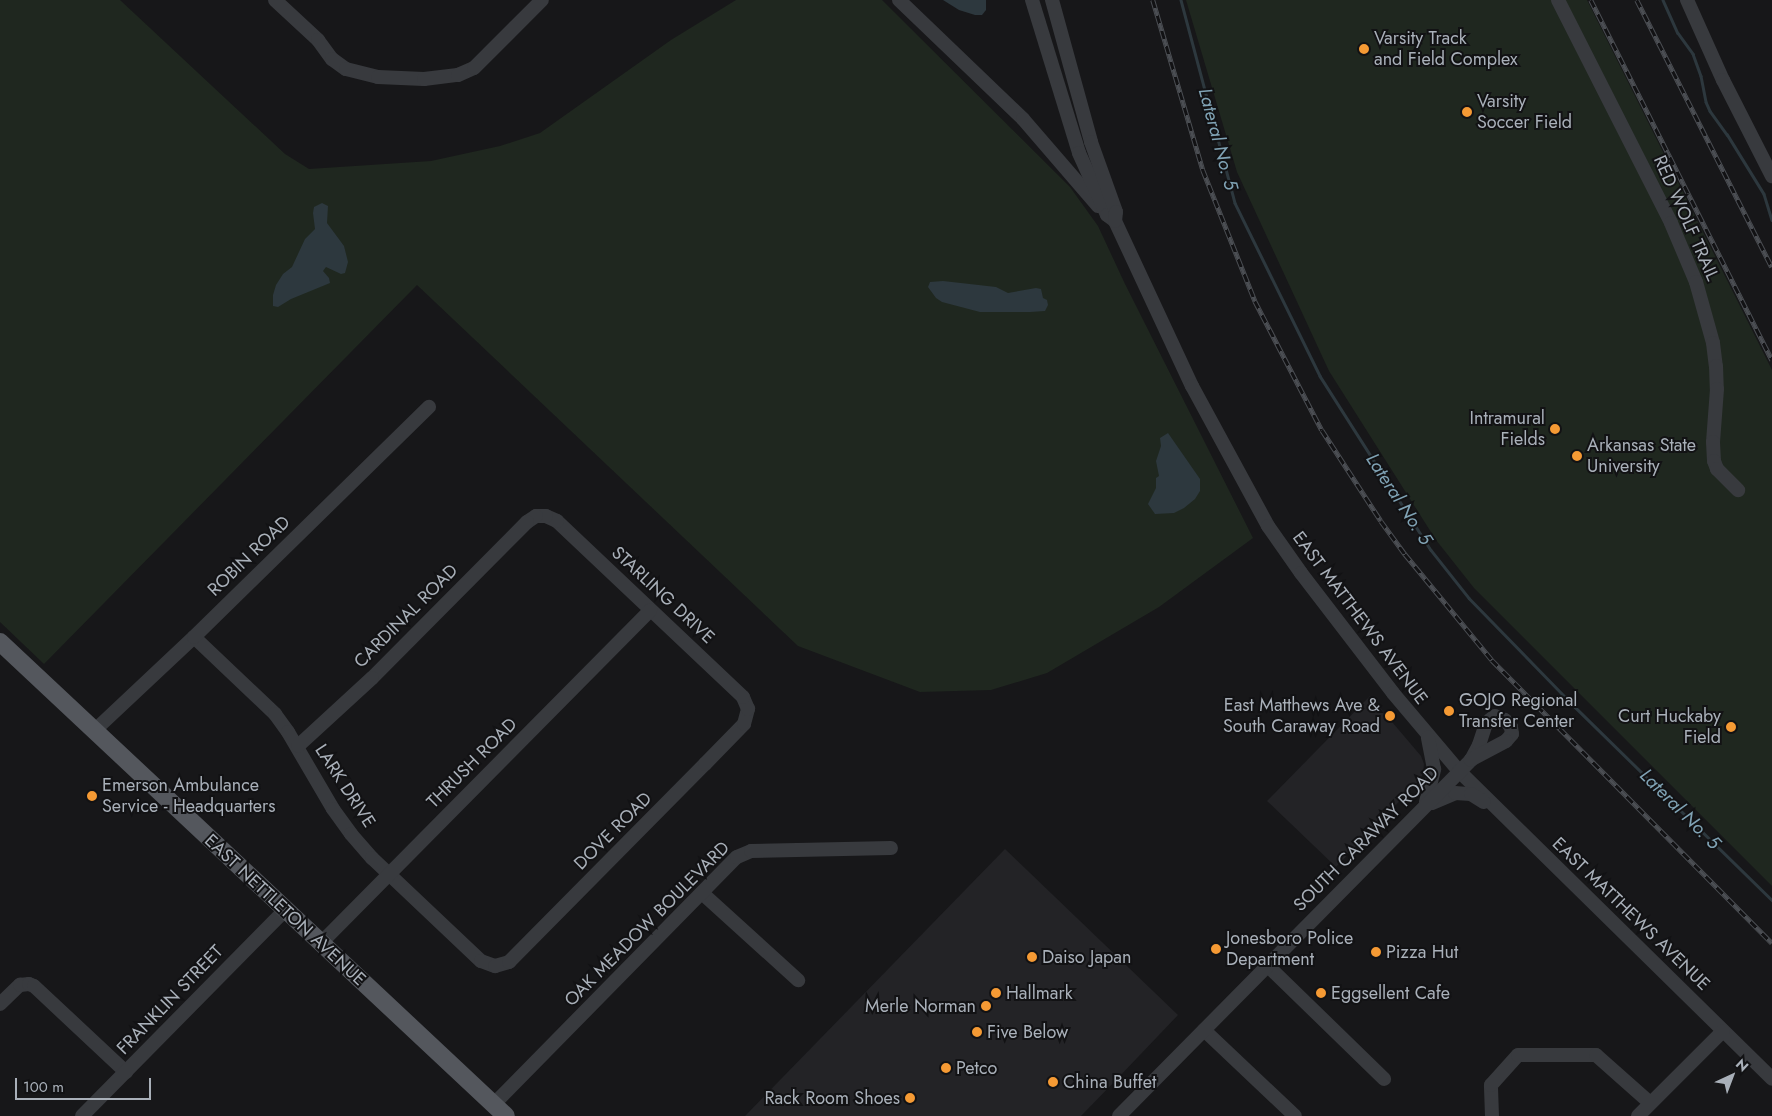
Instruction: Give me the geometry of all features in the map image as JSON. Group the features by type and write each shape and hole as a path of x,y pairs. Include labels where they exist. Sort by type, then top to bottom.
{"main road":[{"name":"EAST NETTLETON AVENUE","path":"0,642 500,1110"}],"street":[{"path":"277,1 318,40 332,59 346,69 378,77 424,79 458,75 474,68 542,0"},
{"path":"899,0 1023,119 1111,218"},
{"path":"1032,0 1079,153 1111,218"},
{"path":"1052,0 1091,142 1116,212 1111,218"},
{"name":"RED WOLF TRAIL","path":"1558,0 1671,223 1696,282 1713,343 1716,366 1714,461 1717,469 1738,490"},
{"path":"1687,0 1723,80 1772,176"},
{"name":"EAST MATTHEWS AVENUE","path":"1111,218 1192,386 1268,526 1301,573 1425,733 1459,772 1772,1079"},
{"name":"ROBIN ROAD","path":"94,731 194,637 429,407"},
{"name":"CARDINAL ROAD","path":"298,746 372,678 527,522 536,516 542,516"},
{"name":"STARLING DRIVE","path":"542,516 557,521 743,697 747,712"},
{"name":"THRUSH ROAD","path":"321,943 650,610"},
{"name":"LARK DRIVE","path":"194,637 259,697 284,726 298,746 333,809 351,834 390,874 482,961 495,966"},
{"name":"DOVE ROAD","path":"495,966 509,962 744,724 747,712"},
{"path":"1425,733 1431,747 1434,769 1425,807"},
{"name":"SOUTH CARAWAY ROAD","path":"1119,1116 1471,760"},
{"path":"1425,807 1455,793 1471,794 1500,812"},
{"name":"OAK MEADOW BOULEVARD","path":"500,1110 737,857 751,851 891,848"},
{"path":"702,893 798,980"},
{"name":"FRANKLIN STREET","path":"82,1116 285,910"},
{"path":"1268,966 1384,1079"},
{"path":"0,1004 20,985 29,984 34,986 126,1072"},
{"path":"1204,1030 1295,1116"},
{"path":"1638,1116 1723,1031"},
{"path":"1492,1116 1491,1084 1518,1055 1596,1055 1650,1103"}],"shaded area":[{"path":"0,0 120,0 285,154 309,169 431,161 500,146 540,133 671,40 736,0 882,0 1070,187 1098,226 1125,284 1253,538 1159,607 1047,673 991,690 920,692 798,646 417,285 44,664 0,622"},
{"path":"943,0 986,0 986,10 982,15 975,15 959,10"},
{"name":"Arkansas State University","path":"1186,0 1587,0 1772,370 1772,886 1474,588 1436,540 1329,371 1237,172"},
{"path":"322,203 328,206 327,223 344,246 348,262 345,273 341,274 326,267 323,271 329,278 330,283 291,299 278,307 273,306 273,295 276,285 283,274 292,267 305,239 315,229 314,207"},
{"path":"943,281 996,287 1008,293 1036,288 1041,289 1043,298 1047,300 1048,305 1045,311 980,312 942,302 936,298 928,287 930,282"},
{"path":"1168,433 1200,479 1200,491 1195,499 1184,508 1174,513 1155,514 1148,504 1156,488 1156,478 1159,476 1156,461 1161,446 1160,438"},
{"path":"1370,696 1421,756 1424,764 1423,774 1418,782 1336,867 1267,801"},
{"path":"1005,849 1178,1015 1081,1116 745,1116"}],"waterway":[{"name":"Lateral No. 5","path":"1181,0 1235,203 1320,376 1431,550 1469,598 1575,707 1772,900"},
{"path":"1663,0 1678,33 1693,54 1710,111 1727,134 1764,194 1772,220"}],"railway":[{"path":"1153,0 1203,170 1255,301 1322,430 1381,521 1405,554 1492,660 1772,943"},
{"path":"1591,0 1772,360"},
{"path":"1637,0 1772,267"}],"place":[{"name":"Varsity Track and Field Complex","path":"1364,49"},
{"name":"Varsity Soccer Field","path":"1467,112"},
{"name":"Intramural Fields","path":"1555,429"},
{"name":"Arkansas State University","path":"1577,456"},
{"name":"GOJO Regional Transfer Center","path":"1449,711"},
{"name":"East Matthews Ave & South Caraway Road","path":"1390,716"},
{"name":"Curt Huckaby Field","path":"1731,727"},
{"name":"Emerson Ambulance Service - Headquarters","path":"92,796"},
{"name":"Jonesboro Police Department","path":"1216,949"},
{"name":"Pizza Hut","path":"1376,952"},
{"name":"Daiso Japan","path":"1032,957"},
{"name":"Hallmark","path":"996,993"},
{"name":"Eggsellent Cafe","path":"1321,993"},
{"name":"Merle Norman","path":"986,1006"},
{"name":"Five Below","path":"977,1032"},
{"name":"Petco","path":"946,1068"},
{"name":"China Buffet","path":"1053,1082"},
{"name":"Rack Room Shoes","path":"910,1098"}]}
